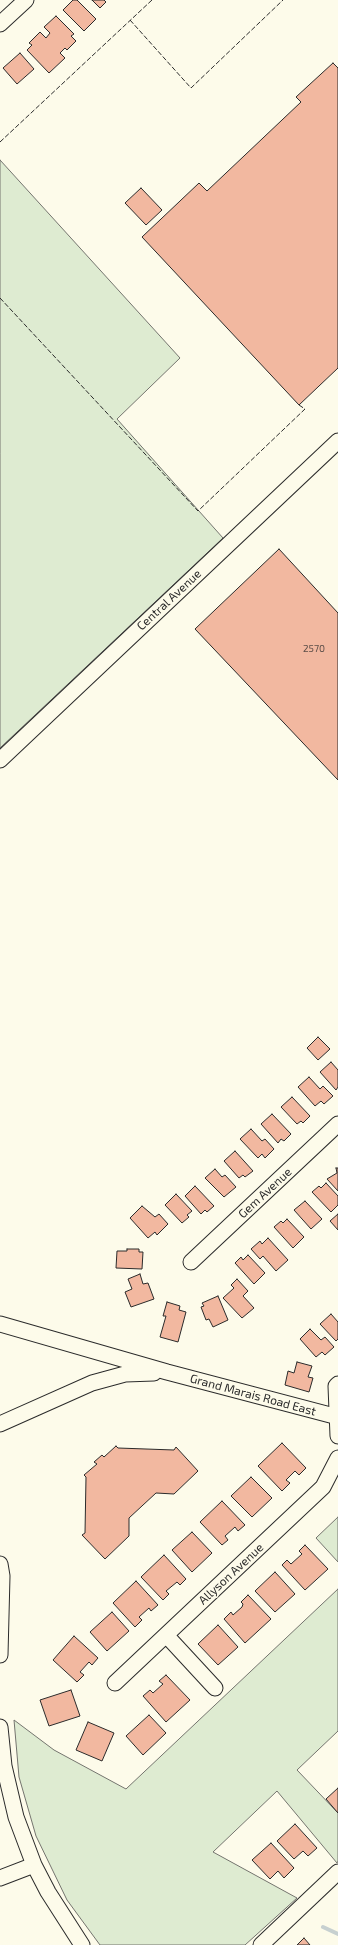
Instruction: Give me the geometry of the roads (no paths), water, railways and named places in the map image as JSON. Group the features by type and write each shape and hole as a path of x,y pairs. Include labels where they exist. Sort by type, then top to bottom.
{"street":[{"path":"0,24 26,0"},
{"name":"Central Avenue","path":"0,760 338,441"},
{"name":"Gem Avenue","path":"191,1262 338,1124"},
{"name":"Grand Marais Road East","path":"0,1324 167,1372 337,1417"},
{"name":"Grand Marais Road East","path":"0,1424 92,1383 125,1374 167,1372"},
{"path":"338,1384 336,1386 338,1436"},
{"name":"Allyson Avenue","path":"115,1684 323,1487 338,1458"},
{"path":"0,1564 2,1576 0,1655"},
{"path":"166,1635 215,1688"},
{"path":"0,1727 4,1766 16,1817 34,1865 48,1892 82,1945"},
{"path":"0,1878 34,1865"},
{"path":"261,1945 338,1872"}],"waterway":[{"path":"323,1927 338,1934"}]}
